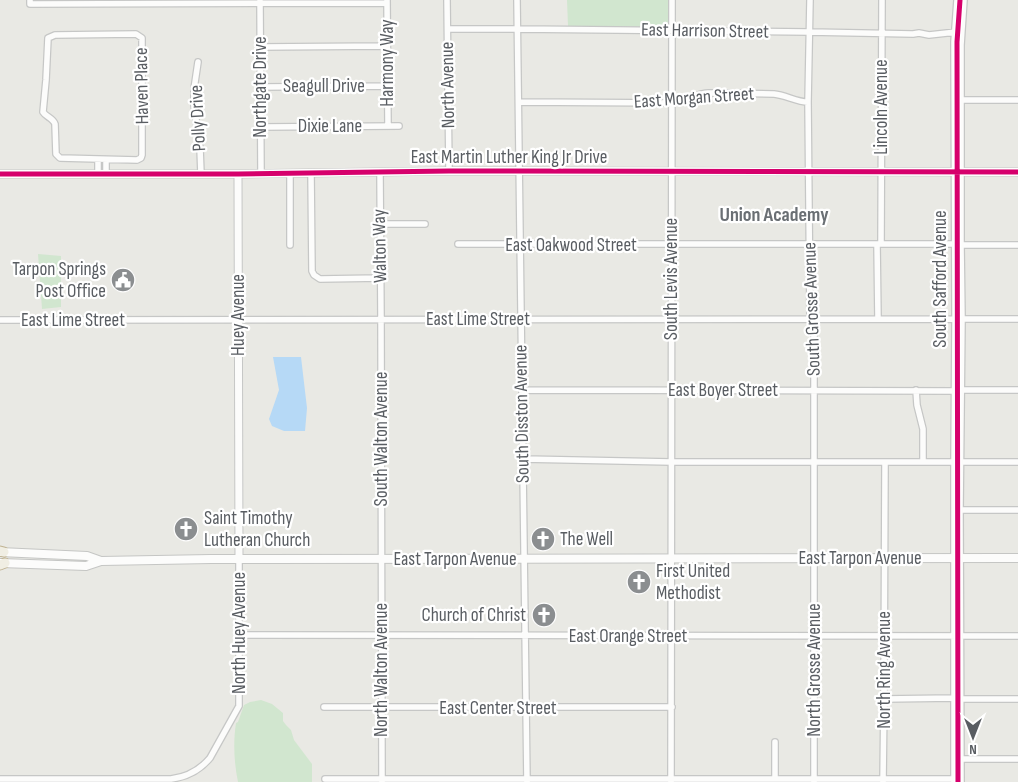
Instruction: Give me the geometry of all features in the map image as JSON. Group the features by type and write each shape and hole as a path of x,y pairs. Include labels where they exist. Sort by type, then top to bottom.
{"main road":[{"name":"East Tarpon Avenue","path":"1,552 87,556 101,561"},
{"name":"East Tarpon Avenue","path":"2,564 86,566 101,561 173,559 1018,558"}],"street":[{"name":"North Avenue","path":"447,0 449,171"},
{"name":"South Disston Avenue","path":"517,0 527,780"},
{"name":"South Levis Avenue","path":"671,780 672,0"},
{"name":"South Grosse Avenue","path":"810,0 808,172 810,316 814,323 814,558"},
{"name":"Lincoln Avenue","path":"878,319 882,0"},
{"name":"South Safford Avenue","path":"956,0 961,100 955,319 954,462 957,558"},
{"name":"South Safford Avenue","path":"958,171 954,100 958,32 964,0"},
{"path":"30,2 387,2"},
{"name":"Northgate Drive","path":"260,2 260,174"},
{"name":"Harmony Way","path":"387,2 388,126"},
{"name":"East Harrison Street","path":"448,29 518,28 919,33 929,35 958,32"},
{"name":"Haven Place","path":"136,34 142,38 142,155 137,160 106,160 64,159 56,154 54,120 42,112 48,38 52,36 136,34"},
{"path":"260,47 387,46"},
{"name":"Polly Drive","path":"198,62 194,105 200,148 201,174"},
{"name":"Seagull Drive","path":"260,87 387,86"},
{"name":"East Morgan Street","path":"519,102 672,103 681,102 705,93 774,94 799,102 808,102"},
{"path":"954,100 1018,100"},
{"name":"Dixie Lane","path":"260,127 399,126"},
{"path":"98,160 98,174"},
{"path":"106,160 106,174"},
{"name":"East Martin Luther King Jr Drive","path":"0,174 260,174 449,171 1018,172"},
{"name":"Walton Way","path":"380,172 381,319"},
{"path":"290,173 290,245"},
{"path":"311,173 312,271 314,275 320,279 381,278"},
{"name":"Huey Avenue","path":"238,174 239,559"},
{"path":"380,224 425,224"},
{"name":"East Oakwood Street","path":"458,244 1018,245"},
{"name":"South Safford Avenue","path":"957,244 962,319 962,390 954,462 960,510 957,558"},
{"name":"South Walton Avenue","path":"381,319 381,558"},
{"name":"East Lime Street","path":"0,320 955,319"},
{"path":"962,319 1018,319"},
{"name":"East Boyer Street","path":"522,390 955,390"},
{"path":"916,390 917,405 923,429 923,462"},
{"path":"962,390 1018,390"},
{"path":"523,459 671,462 1018,462"},
{"name":"North Ring Avenue","path":"883,781 885,462"},
{"path":"960,510 1018,510"},
{"name":"North Walton Avenue","path":"381,558 382,780"},
{"name":"North Grosse Avenue","path":"814,558 814,780"},
{"path":"324,779 671,780 775,778 954,781 958,698 957,558"},
{"name":"North Huey Avenue","path":"0,779 171,779 185,776 199,768 210,758 239,706 239,559"},
{"name":"East Orange Street","path":"239,635 1018,636"},
{"path":"884,698 1018,699"},
{"path":"958,698 961,782"},
{"name":"East Center Street","path":"324,707 672,707"},
{"path":"775,742 775,778"},
{"path":"961,759 1018,759"}],"green space":[{"path":"567,0 669,0 668,25 665,27 568,26"},
{"path":"38,254 61,256 61,307 42,309"},
{"path":"261,700 272,704 283,713 283,721 291,730 294,740 312,764 312,782 238,782 234,752 236,723 244,705"}],"water":[{"path":"273,357 301,357 307,408 305,431 284,431 272,426 269,419 279,390"}],"cycle path":[{"path":"958,782 957,42 960,0"},
{"path":"0,174 238,174 449,171 1018,172"}],"place":[{"name":"Tarpon Springs Post Office","path":"123,280"},
{"name":"Saint Timothy Lutheran Church","path":"186,529"},
{"name":"The Well","path":"543,539"},
{"name":"First United Methodist","path":"639,582"},
{"name":"Church of Christ","path":"544,615"}],"district":[{"name":"Union Academy","path":"774,215"}]}
